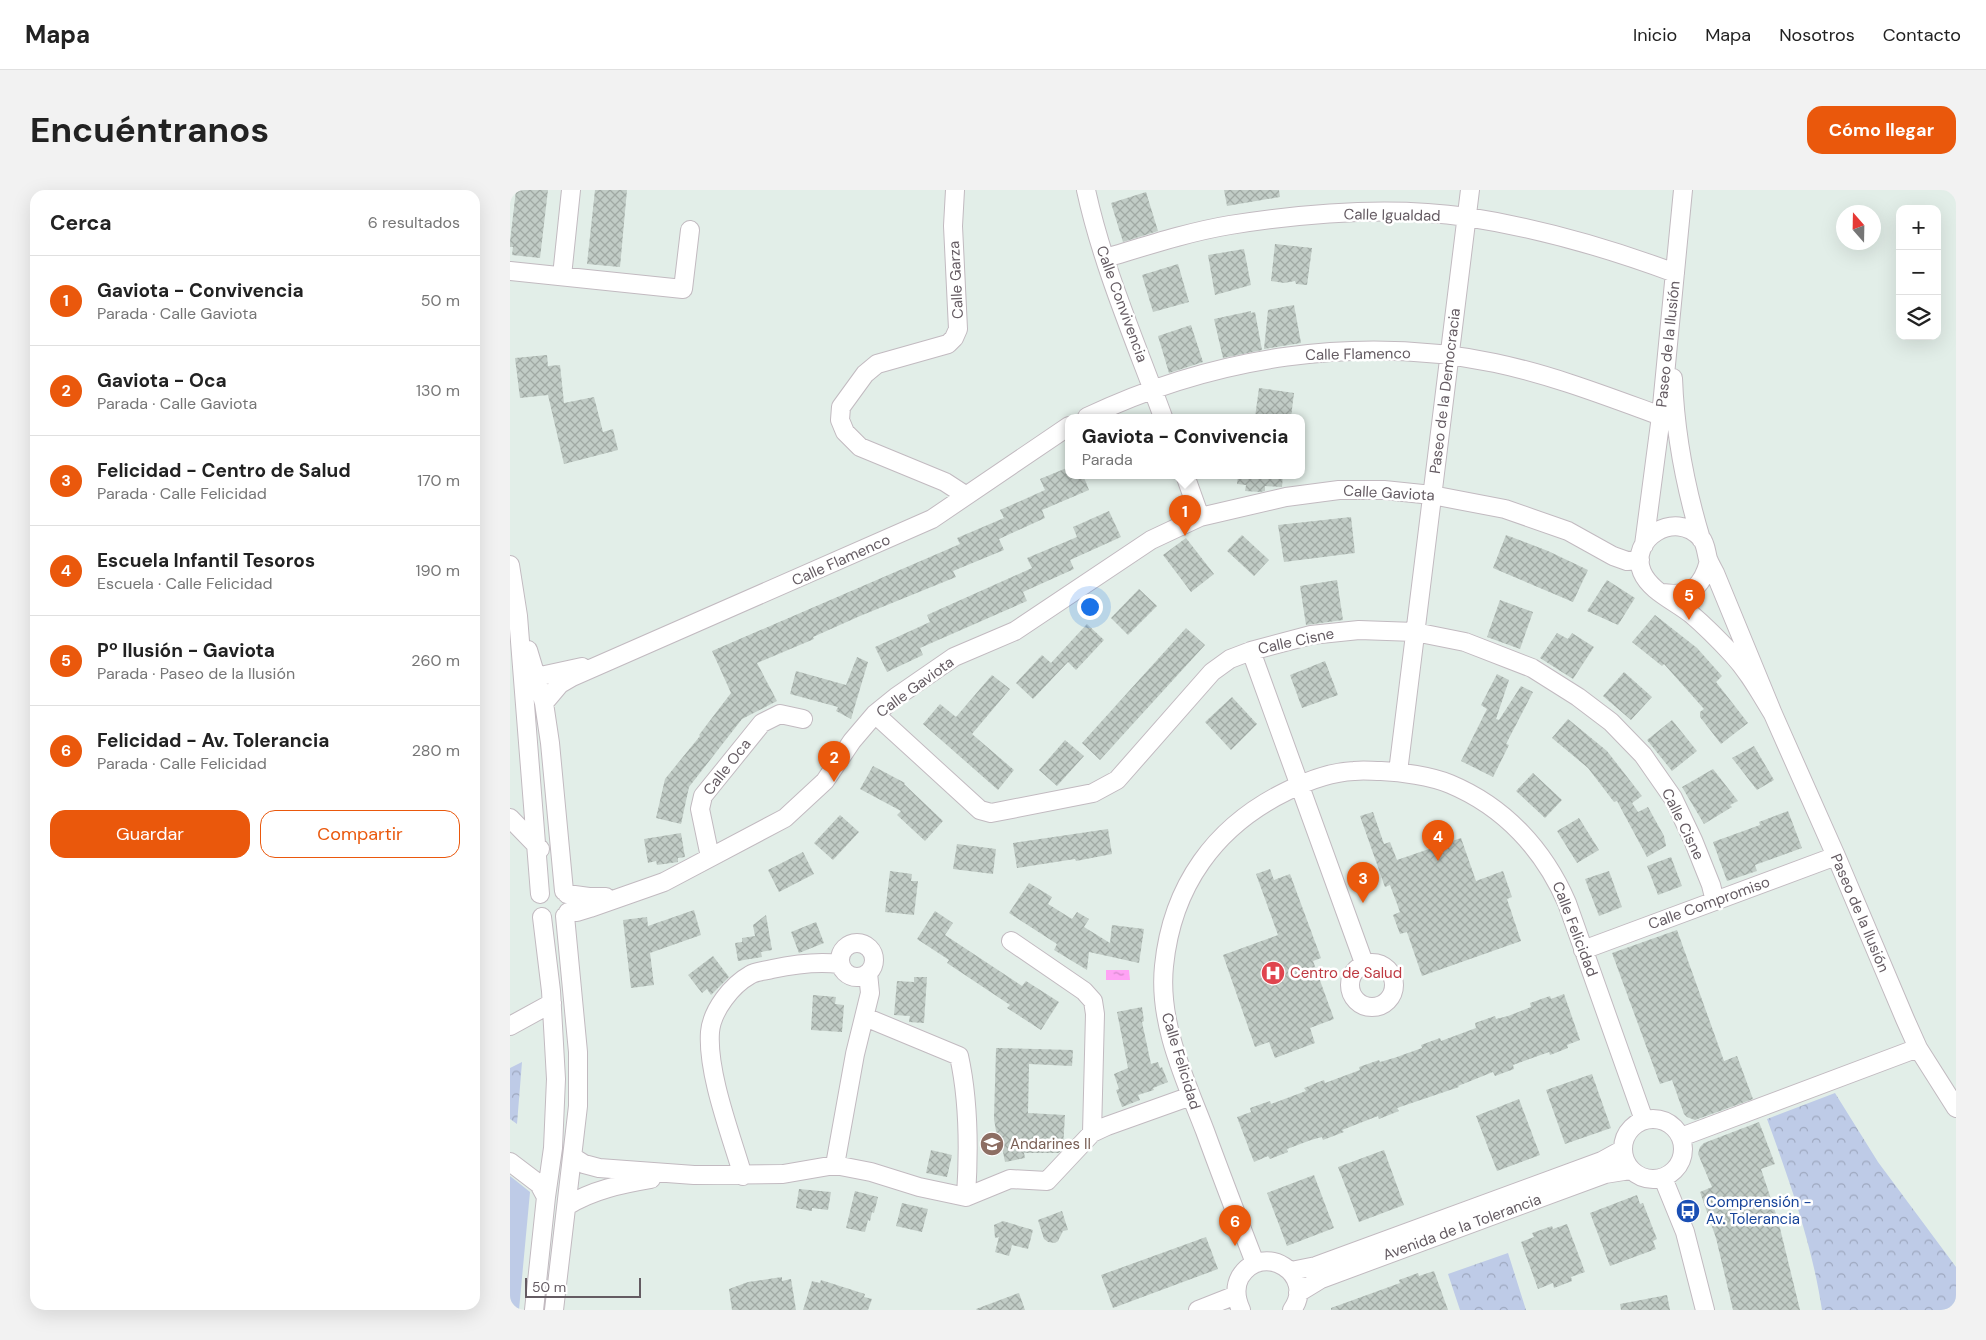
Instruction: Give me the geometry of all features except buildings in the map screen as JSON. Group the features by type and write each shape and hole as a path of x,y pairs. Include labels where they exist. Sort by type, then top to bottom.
{"street":[{"path":"562,276 571,190"},
{"name":"Calle Garza","path":"955,190 953,226 958,329 954,338 948,344 877,364 865,374 841,407 840,420 845,432 860,447 945,482 964,495"},
{"name":"Calle Convivencia","path":"1086,190 1094,225 1162,414"},
{"name":"Paseo de la Democracia","path":"1398,772 1470,190"},
{"name":"Paseo de la Ilusión","path":"1683,190 1661,416 1641,570 1647,582 1691,614 1732,654 1746,671 1773,714"},
{"name":"Calle Igualdad","path":"1106,258 1229,226 1283,218 1342,213 1411,213 1466,217 1540,232 1607,250 1675,273"},
{"path":"510,271 682,289 690,230"},
{"name":"Paseo de la Ilusión","path":"1675,273 1673,394 1678,446 1692,510"},
{"name":"Calle Flamenco","path":"1094,414 1153,390 1234,365 1308,353 1395,350 1495,363 1547,377 1661,416"},
{"name":"Paseo de la Ilusión","path":"1661,416 1669,435 1678,473 1709,561 1773,714 1918,1048 1956,1108"},
{"name":"Calle Flamenco","path":"544,703 560,684 597,666 932,519 964,495 1065,429"},
{"path":"1186,479 1200,517"},
{"name":"Calle Gaviota","path":"567,914 664,882 785,818 825,781 852,741 875,714 954,658 1015,631 1151,540 1200,517 1286,497 1339,490 1384,490 1432,495 1505,509 1568,531 1613,556 1627,561 1642,552"},
{"path":"1642,552 1648,537 1656,531 1670,526 1688,529 1701,539"},
{"path":"1662,593 1674,595 1684,593 1696,587 1705,577 1709,561"},
{"path":"510,565 518,616 537,844 540,894 536,906 542,917 552,1003 556,1079 553,1148 534,1310"},
{"path":"518,616 544,703 550,743 565,893"},
{"name":"Calle Cisne","path":"875,714 980,810 991,813 1093,793 1117,780 1212,672 1230,659 1251,651 1311,635 1359,630 1415,632 1465,642 1532,668 1578,697 1611,722 1643,755 1673,798 1700,858 1716,901"},
{"path":"1251,651 1364,964"},
{"name":"Calle Flamenco","path":"536,677 572,668 597,666"},
{"path":"524,691 536,677"},
{"name":"Calle Oca","path":"710,857 700,809 703,796 762,723 780,714 803,719"},
{"name":"Calle Felicidad","path":"1255,1263 1177,1056 1163,1002 1164,967 1169,929 1178,902 1194,871 1219,839 1243,816 1299,785 1352,771 1398,772 1448,783 1478,798 1513,824 1534,846 1556,877 1644,1120"},
{"path":"510,818 537,844 570,903 567,914 578,1052 578,1106 554,1310"},
{"name":"Calle Compromiso","path":"1583,950 1836,856"},
{"path":"540,894 551,888 565,893"},
{"name":"Calle Gaviota","path":"565,893 589,898 622,897"},
{"path":"542,917 557,921 567,914"},
{"path":"1010,941 1084,991 1093,1000 1095,1014 1092,1133"},
{"path":"854,944 863,944 868,948 873,957 872,968 868,973 860,977 849,976 840,964 842,952 848,946 854,944"},
{"path":"743,1176 717,1089 712,1063 710,1031 718,1008 732,989 752,974 790,965 821,962 840,964"},
{"path":"835,1165 855,1054 870,993 868,973"},
{"path":"510,1026 552,1003"},
{"path":"865,1017 959,1056 964,1079 968,1167 966,1197"},
{"path":"1681,1137 1918,1048"},
{"path":"573,1157 584,1164 599,1168 694,1175 743,1176 783,1174 835,1165 871,1172 919,1187 966,1197 1010,1179 1047,1181 1092,1133 1191,1096"},
{"path":"1656,1119 1668,1123 1676,1129 1681,1137 1683,1149 1681,1160 1674,1172 1663,1178 1651,1180 1639,1177 1630,1170 1624,1159 1622,1150 1625,1136 1633,1126 1644,1120 1656,1119"},
{"name":"Avenida de la Tolerancia","path":"1291,1271 1316,1266 1602,1161 1622,1150"},
{"path":"510,1162 539,1184 546,1197"},
{"name":"Avenida de la Tolerancia","path":"1298,1293 1321,1279 1463,1226 1605,1174 1630,1170"},
{"path":"567,1206 580,1198 621,1184 655,1178 694,1175"},
{"path":"1663,1178 1685,1232 1705,1310"},
{"path":"1198,1310 1239,1306 1237,1282 1244,1270 1255,1263 1268,1261 1280,1264 1291,1271 1298,1285 1296,1305 1292,1310"}],"green space":[{"path":"522,1062 517,1124 510,1119 510,1068"},
{"path":"1835,1093 1878,1162 1956,1267 1956,1310 1822,1310 1806,1237 1767,1119"},
{"path":"510,1176 530,1192 519,1310 510,1310"},
{"path":"1508,1253 1526,1310 1460,1310 1448,1274"}],"water":[{"path":"1106,970 1129,970 1130,980 1106,980"}],"place":[{"name":"Gaviota - Convivencia","path":"1185,536"},
{"name":"Pº Ilusión - Gaviota","path":"1689,620"},
{"name":"Gaviota - Oca","path":"834,782"},
{"name":"Escuela Infantil Tesoros","path":"1438,861"},
{"name":"Felicidad - Centro de Salud","path":"1363,903"},
{"name":"Centro de Salud","path":"1273,973"},
{"name":"Andarines II","path":"992,1144"},
{"name":"Comprensión - Av. Tolerancia","path":"1688,1211"},
{"name":"Felicidad - Av. Tolerancia","path":"1235,1246"}]}
